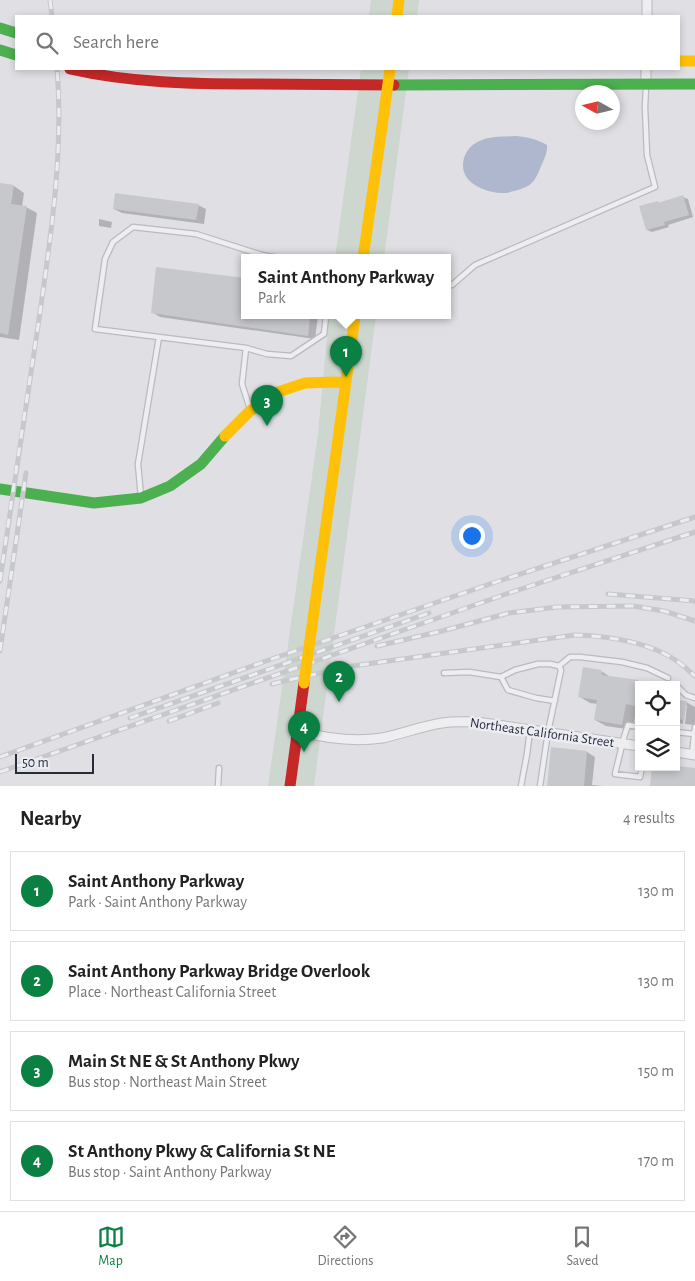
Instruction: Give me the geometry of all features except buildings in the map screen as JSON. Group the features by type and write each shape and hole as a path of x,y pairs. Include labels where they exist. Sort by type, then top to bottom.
{"street":[{"path":"397,15 399,0"},
{"path":"647,0 647,15"},
{"path":"0,50 14,54"},
{"path":"680,61 695,61"},
{"path":"74,70 162,82 247,84 695,84"},
{"path":"364,254 390,70"},
{"path":"646,70 646,84"},
{"path":"290,786 355,319"},
{"path":"0,489 94,503 141,498 170,486 201,464 228,432 250,410 275,392 305,383 346,383"},
{"name":"Northeast California Street","path":"298,732 344,739 382,738 441,723 477,722 635,746"},
{"path":"680,752 694,754"}],"lane":[{"path":"451,285 475,265 655,187 646,155 646,84"},
{"path":"259,254 196,234 133,227 114,242 105,259 95,329 246,348 267,354 291,356 324,334 326,319"},
{"path":"141,498 138,464 159,337"},
{"path":"246,348 242,384 250,410"},
{"path":"559,666 570,657 580,657 622,662 647,668 668,678"},
{"path":"444,674 469,672 502,677 515,670 538,664 559,666"},
{"path":"540,786 548,732 561,670 559,666"},
{"path":"502,677 508,690 555,701"},
{"path":"680,689 686,695 695,698"},
{"path":"635,726 628,725 615,774 640,777 641,771"},
{"path":"694,754 695,727"},
{"path":"521,786 530,730"},
{"path":"680,732 694,734"},
{"path":"218,786 219,768"}],"shaded area":[{"path":"371,0 419,0 417,15 369,15"},
{"path":"361,70 409,70 385,254 336,254"},
{"path":"329,319 376,319 314,786 268,786 318,434"}],"water":[{"path":"516,136 539,141 547,145 547,152 531,184 518,190 499,193 483,189 469,180 463,167 464,158 470,147 478,142 494,137"}],"railway":[{"path":"50,0 52,15"},
{"path":"0,581 55,198 59,133 57,70"},
{"path":"0,651 26,473"},
{"path":"0,757 266,661 490,584 695,517"},
{"path":"0,772 509,593 695,532"},
{"path":"608,594 695,601"},
{"path":"377,646 509,613 557,607 633,606 664,611 695,621"},
{"path":"130,718 429,613"},
{"path":"272,684 352,666 575,635 628,641 654,649 666,654 695,676"},
{"path":"169,721 218,703"}],"traffic: fast":[{"path":"0,28 15,33"},
{"path":"0,50 15,55"},
{"path":"394,85 695,84"},
{"path":"0,489 94,503 141,498 170,486 201,464 225,436"}],"traffic: slow":[{"path":"397,15 399,0"},
{"path":"680,61 695,61"},
{"path":"382,127 390,70"},
{"path":"364,254 382,127"},
{"path":"340,425 355,319"},
{"path":"225,436 250,411 275,393 305,383 346,383"},
{"path":"304,683 340,425"}],"traffic: jam":[{"path":"75,70 139,80 186,83 394,85"},
{"path":"290,786 304,683"}],"place":[{"name":"Saint Anthony Parkway","path":"346,377"},
{"name":"Main St NE & St Anthony Pkwy","path":"267,426"},
{"name":"Saint Anthony Parkway Bridge Overlook","path":"339,702"},
{"name":"St Anthony Pkwy & California St NE","path":"304,752"}]}
